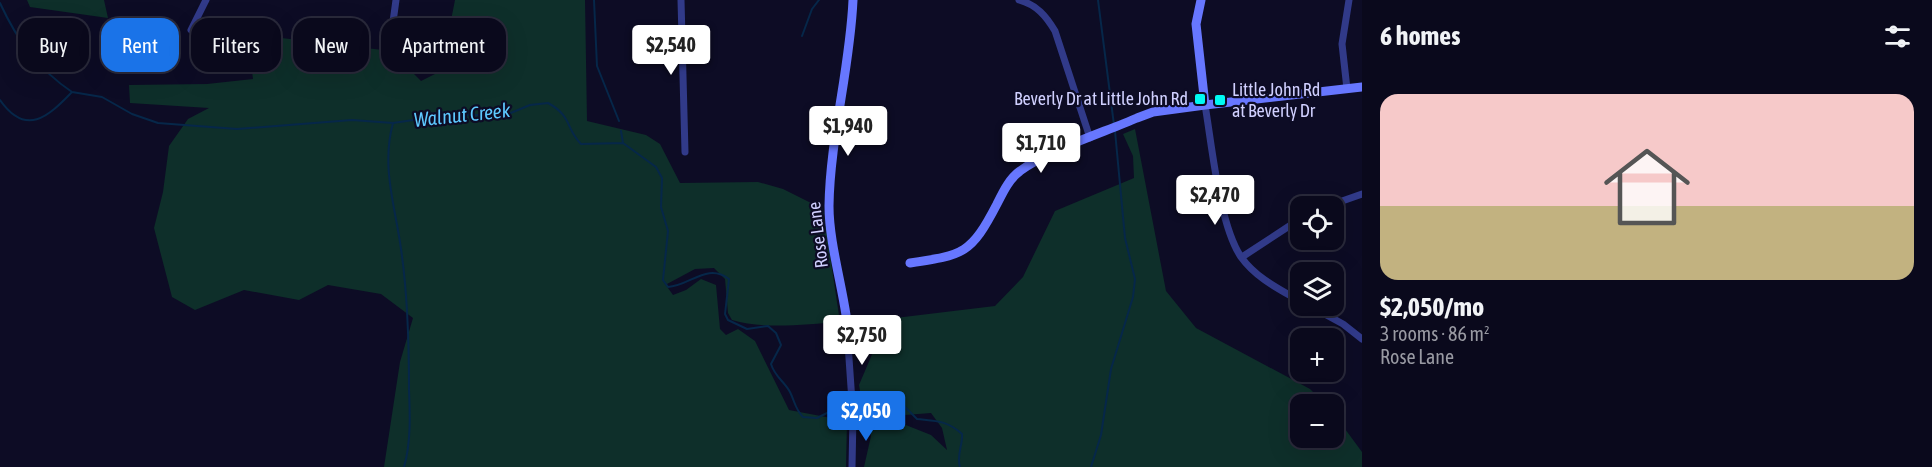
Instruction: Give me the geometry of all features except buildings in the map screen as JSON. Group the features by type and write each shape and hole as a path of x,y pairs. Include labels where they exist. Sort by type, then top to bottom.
{"street":[{"path":"197,18 206,0"},
{"path":"394,18 396,0"},
{"path":"681,0 685,152"},
{"name":"Rose Lane","path":"852,467 853,416 846,315 829,210 830,184 851,41 853,0"},
{"path":"1019,0 1029,2 1045,15 1054,31 1090,138"},
{"path":"1201,0 1196,24 1205,105 1228,227 1242,258 1270,284 1290,295"},
{"path":"1347,89 1342,44 1349,0"},
{"path":"910,263 947,257 968,248 981,235 1007,185 1018,173 1037,161 1153,112 1362,87"},
{"path":"1344,200 1362,194"},
{"path":"1242,258 1290,226"},
{"path":"1328,316 1362,339"}],"green space":[{"path":"27,0 104,0 108,18 30,7"},
{"path":"455,0 585,0 587,121 646,135 660,144 680,183 758,182 783,189 823,209 840,322 772,326 732,320 728,313 725,279 714,268 695,269 667,284 663,281 673,295 686,290 701,279 716,285 720,329 726,335 738,329 755,341 789,410 847,421 846,467 384,467 400,362 413,318 381,294 328,285 299,300 244,290 195,310 172,297 154,228 163,192 169,146 188,119 209,108 130,103 129,85 207,84 253,79 252,72 281,72 281,38 293,39 293,72 369,72 369,48 381,50 381,72 412,72 421,81 439,72 506,72 506,18 451,18"},
{"path":"1135,129 1166,291 1196,328 1290,378 1290,382 1297,382 1310,389 1315,394 1290,394 1290,448 1344,448 1344,428 1362,452 1362,467 864,467 871,436 868,410 931,435 947,450 942,428 931,413 905,415 862,402 859,385 887,319 995,306 1023,277 1055,211 1134,178 1133,156 1123,134"}],"waterway":[{"path":"594,0 597,66 619,121"},
{"path":"802,36 812,9 819,0"},
{"path":"1098,0 1114,125"},
{"path":"0,3 30,53 49,74 72,92"},
{"name":"Walnut Creek","path":"72,92 102,97 132,114 158,123 237,129 352,120 393,123 447,115 506,115 530,105 548,103 561,113 581,144 623,143 656,167 662,178 661,207 668,231 663,280 668,287 713,273 721,274 729,279 725,314 728,320 747,329 768,326 776,333 781,345 771,364 803,417 817,418 845,404 899,401 917,419 946,424 962,434 960,467"},
{"name":"Walnut Creek","path":"0,100 19,118 28,120 46,115 72,92"},
{"path":"393,123 388,155 390,186 407,302 410,429 404,467"},
{"path":"621,131 623,143"},
{"path":"1091,467 1101,435 1111,369 1133,297 1135,279 1125,238 1115,131"}],"place":[{"name":"Beverly Dr at Little John Rd","path":"1200,99"},
{"name":"Little John Rd at Beverly Dr","path":"1220,100"}]}
